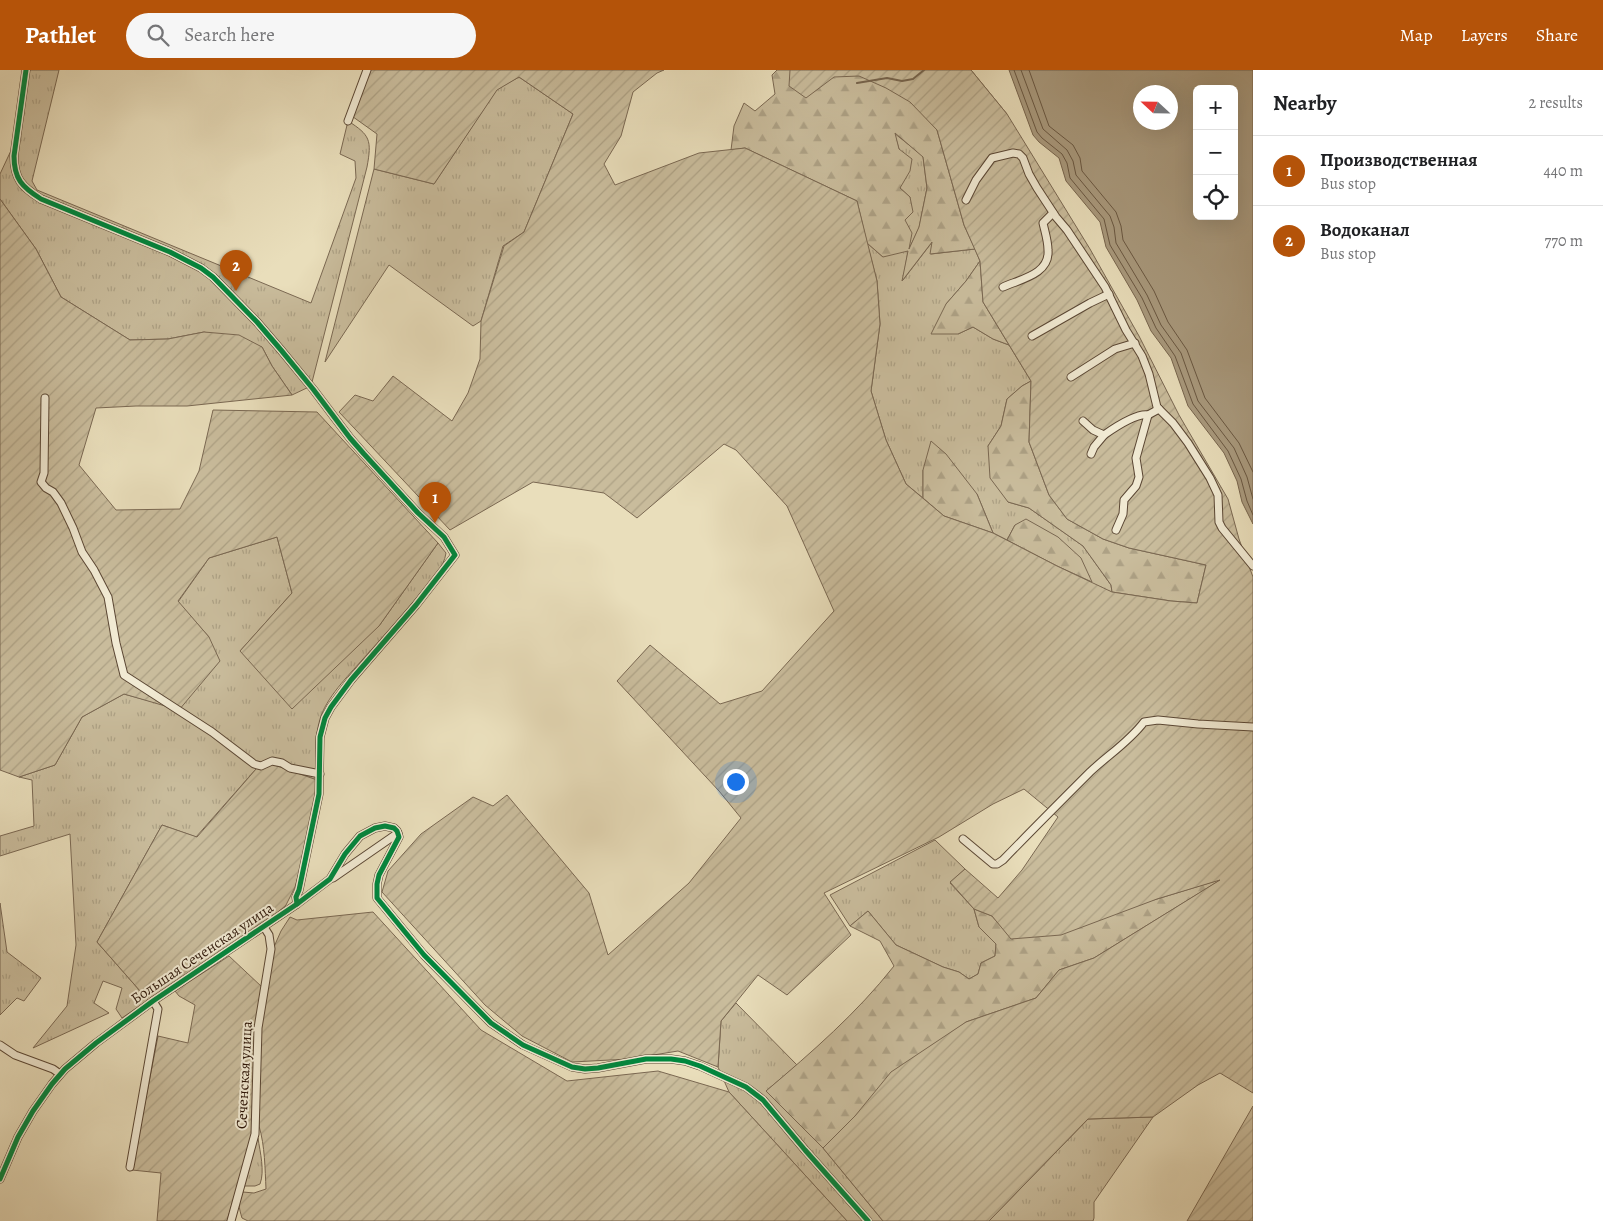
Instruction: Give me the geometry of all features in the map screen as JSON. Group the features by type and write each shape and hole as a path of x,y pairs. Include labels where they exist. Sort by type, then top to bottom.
{"street":[{"path":"26,70 14,156 16,175 25,188 41,199 188,260 214,277 257,322 312,386 359,449 407,502 444,537 455,555 416,605 351,680 325,718 320,737 319,794 296,897 297,904"},
{"path":"348,121 367,70"},
{"path":"966,200 976,180 992,158 1013,152 1023,158 1033,181 1053,213 1067,230 1109,294 1126,330 1142,356 1149,374 1156,407 1173,423 1200,461 1218,495 1219,522 1222,528 1253,566"},
{"path":"1003,287 1040,272 1048,260 1043,223 1053,213"},
{"path":"1032,336 1109,294"},
{"path":"1071,377 1115,350 1135,343"},
{"path":"45,398 44,473 41,482 53,492 61,503 82,552 108,597 124,675 164,699 254,764 261,766 272,761 282,763 290,768 320,774"},
{"path":"1091,454 1094,447 1115,427 1159,409"},
{"path":"1116,530 1123,514 1124,500 1136,486 1139,477 1136,458 1148,415"},
{"path":"1083,421 1093,430 1104,436"},
{"path":"963,838 993,864 997,864 1092,770 1122,746 1144,722 1158,720 1253,727"},
{"name":"Большая Сеченская улица","path":"0,1179 18,1137 33,1111 60,1074 96,1043 153,1001 264,927 330,879 345,854 360,836 375,828 385,826 394,828 398,833"},
{"path":"330,879 398,833"},
{"path":"398,833 397,843 379,875 377,898 424,955 491,1023 523,1045 572,1067 598,1068 660,1058 685,1061 711,1070 746,1087 763,1100 868,1221"},
{"name":"Сеченская улица","path":"232,1221 255,1134 258,1028 271,949 269,935 264,927"},
{"path":"130,1167 158,1009 153,1001"},
{"path":"0,1045 15,1055 53,1069 60,1074"}],"green space":[{"path":"26,70 59,70 32,181 37,190 311,303 356,178 355,161 340,154 348,121 361,130 368,139 369,144 367,167 311,386 292,395 272,366 262,347 204,332 168,339 130,340 61,297 36,249 0,199 0,174 15,142"},
{"path":"366,70 664,70 657,73 633,92 621,136 604,164 615,185 699,153 745,148 857,201 877,281 880,324 871,391 886,440 906,484 944,516 993,533 1112,592 1197,603 1206,565 1129,548 1103,539 1067,519 1049,495 1029,442 1031,381 983,302 980,261 964,225 937,130 910,102 886,88 859,76 834,77 806,98 789,86 790,70 971,70 1007,114 1090,249 1139,336 1179,415 1228,499 1239,539 1253,577 1253,1093 1220,1073 1198,1085 1153,1117 1088,1119 989,1221 883,1221 823,1148 855,1116 891,1072 966,1022 1036,998 1059,970 1094,958 1220,880 1157,899 1061,935 1011,939 992,916 974,909 950,882 965,869 998,898 1022,870 1058,817 1024,789 993,804 939,837 824,893 851,935 787,995 758,975 721,1021 718,1067 678,1051 629,1059 572,1062 522,1036 485,1005 382,892 388,871 421,834 473,797 493,806 507,795 589,893 608,955 689,883 741,818 719,791 617,681 650,645 720,704 762,691 834,611 787,506 736,450 724,444 637,518 604,493 533,482 450,530 339,412 355,395 373,401 393,376 452,421 468,393 480,359 481,321 504,246 524,232 573,114 519,77 497,90 434,184 374,169 377,134 349,114"},
{"path":"777,70 971,70 1007,114 937,130 964,225 975,249 930,254 932,242 902,281 908,251 883,257 867,243 857,201 745,148 731,150 734,126 744,103 755,111 775,94 772,75","holes":["895,133 923,157 927,188 919,227 909,249 912,233 905,220 913,212 910,197 900,188 910,171 912,159 899,149"]},
{"path":"519,77 573,114 524,232 503,246 481,321 473,326 389,265 325,362 374,169 434,184 497,89"},
{"path":"894,133 923,156 927,188 919,228 908,251 903,280 933,241 931,254 975,249 980,261 946,304 958,334 973,327 993,339 1009,345 1031,381 1007,399 1001,426 988,446 1008,502 1029,508 1083,546 1111,585 1112,592 1091,585 1080,558 1015,525 1007,540 993,533 977,494 923,470 923,498 906,484 886,440 871,391 880,324 877,281 867,243 883,257 905,220 910,197 900,188 899,149"},
{"path":"0,199 36,249 61,297 130,340 168,339 204,332 239,335 262,347 272,366 292,395 187,406 96,408 79,465 116,510 180,509 199,471 213,410 317,412 438,543 379,626 292,709 240,651 292,593 277,537 209,558 178,601 209,637 220,661 179,710 124,694 82,717 55,765 19,777 0,770"},
{"path":"980,261 983,302 1009,345 993,339 973,327 958,334 931,334 946,304"},
{"path":"1031,381 1029,442 1049,495 1067,519 1103,539 1129,548 1206,565 1197,603 1112,592 1111,585 1083,546 1029,508 1008,502 990,478 988,446 1001,426 1007,399"},
{"path":"931,441 946,454 977,494 993,533 944,516 923,498 923,470"},
{"path":"1026,519 1058,537 1081,558 1092,582 1007,540 1015,525"},
{"path":"277,537 292,593 240,651 379,626 438,543 446,553 443,564 433,578 344,680 327,703 320,719 317,734 315,757 317,780 263,761 196,837 162,825 97,942 148,1000 122,1018 116,1009 122,988 103,981 94,1003 109,1013 33,1048 67,1006 76,945 70,834 0,856 0,836 34,826 32,780 19,777 55,765 82,717 124,694 179,709 209,637 178,602 209,558"},
{"path":"263,761 317,780 303,858 295,887 286,905 276,914 148,1000 97,942 162,825 197,837"},
{"path":"935,840 965,869 950,883 974,909 979,927 996,944 995,956 981,963 978,974 969,979 959,972 943,967 896,945 868,911 850,926 830,895"},
{"path":"1222,879 1094,958 1059,970 1036,998 966,1022 855,1116 823,1148 766,1091 817,1047 849,1016 894,966 880,941 850,926 868,911 896,945 943,967 959,972 969,979 978,974 981,963 995,956 996,944 979,927 974,909 992,916 1012,939"},
{"path":"0,903 7,952 41,978 24,1001 17,998 0,1015"},
{"path":"373,912 481,1030 567,1081 658,1071 729,1092 847,1221 248,1221 242,1218 239,1205 243,1192 254,1193 266,1189 264,1149 259,1126 260,1029 273,949 290,917 297,920"},
{"path":"229,956 262,987 253,1133 227,1221 157,1221 161,1173 132,1170 158,1036 188,1043 195,1005 179,996 175,991"},
{"path":"736,1003 797,1065 766,1091 823,1148 883,1221 847,1221 729,1092 718,1067 721,1021"},
{"path":"1253,1106 1253,1221 1187,1221"},
{"path":"1153,1117 1094,1202 1093,1221 989,1221 1088,1119"},
{"path":"256,1138 258,1138 261,1155 260,1184 245,1186 243,1184"}],"water":[{"path":"1009,70 1253,70 1253,524 1242,502 1237,481 1224,453 1188,406 1171,358 1151,331 1137,300 1106,247 1100,222 1066,181 1059,158 1033,135"}],"waterway":[{"path":"857,83 887,78 902,81 913,79 924,70"}],"cycle path":[{"path":"26,70 14,156 14,164 20,182 41,199 170,252 201,268 213,277 257,322 313,389 350,438 418,513 444,537 455,555 416,605 351,680 325,718 320,737 319,794 296,897 297,904"},
{"path":"0,1179 18,1137 33,1111 65,1069 96,1043 153,1001 297,904 330,879 345,854 360,836 375,828 385,826 394,828 399,837 379,875 377,898 424,955 491,1023 523,1045 572,1067 598,1068 646,1059 671,1059 700,1066 746,1087 763,1100 868,1221"}],"place":[{"name":"Водоканал","path":"236,291"},
{"name":"Производственная","path":"435,523"}]}
